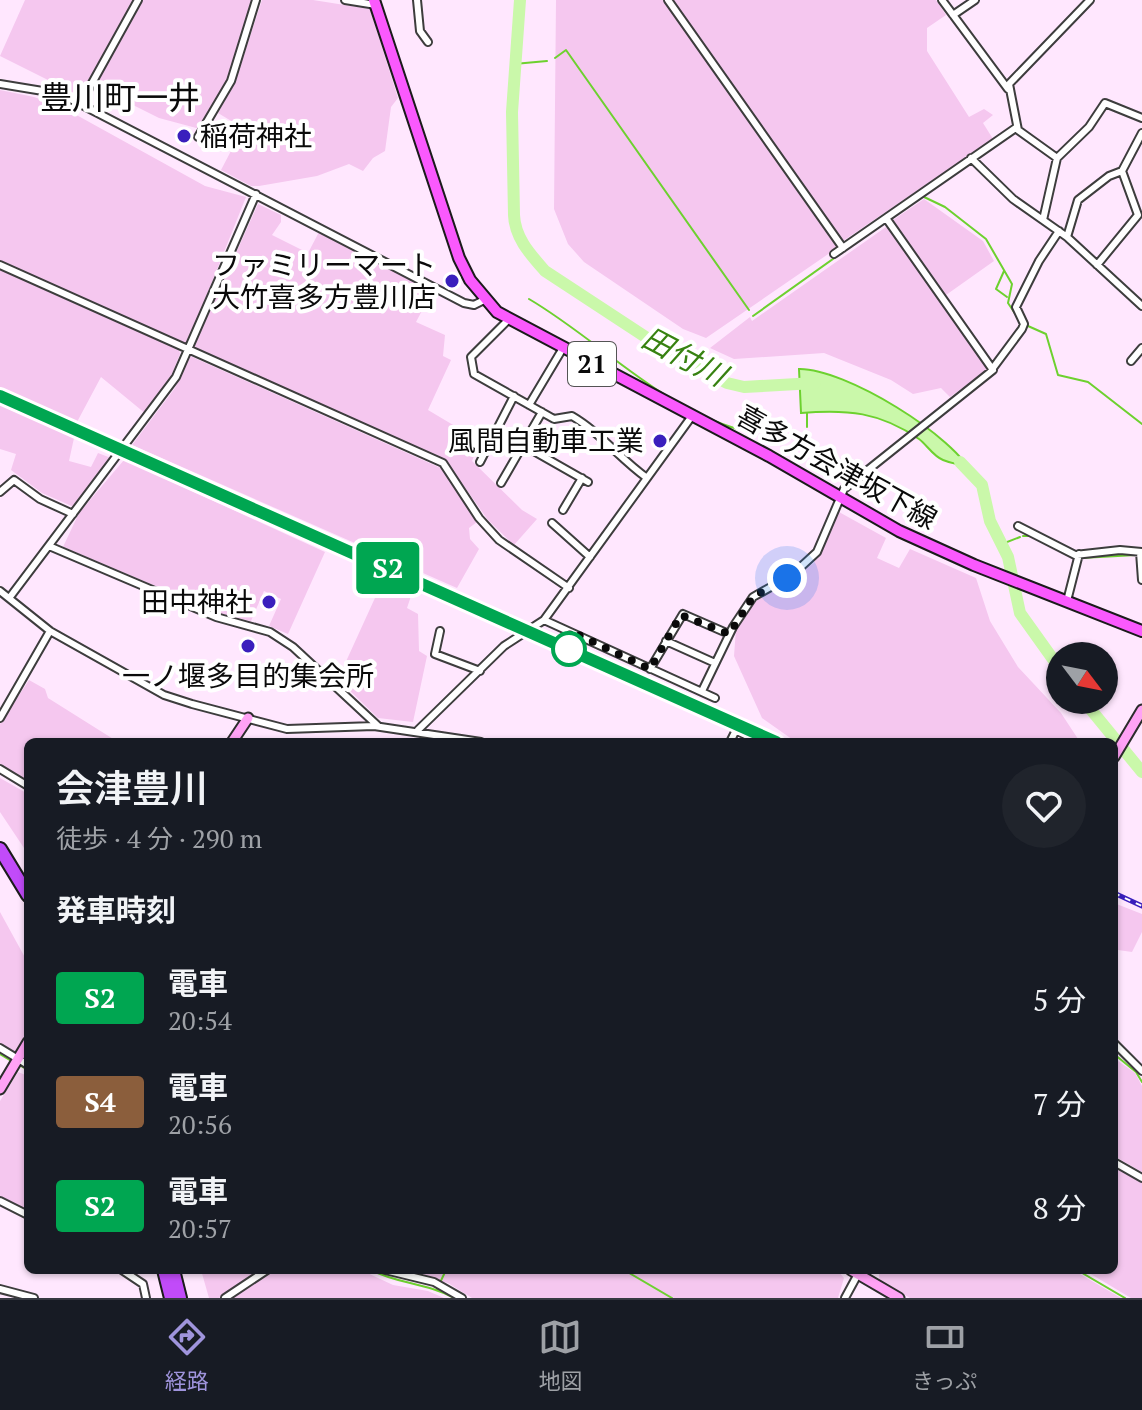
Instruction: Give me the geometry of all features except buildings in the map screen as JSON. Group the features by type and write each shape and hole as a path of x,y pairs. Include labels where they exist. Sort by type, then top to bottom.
{"highway":[{"path":"0,849 24,888"},
{"path":"0,861 24,900"},
{"path":"165,1274 171,1298"},
{"path":"174,1274 180,1298"}],"main road":[{"name":"喜多方会津坂下線","path":"375,3 459,258 484,300 509,319 692,415 935,549 1066,603"},
{"name":"21","path":"1066,603 1142,631"}],"street":[{"path":"81,103 138,0"},
{"path":"198,137 231,81 256,0"},
{"path":"345,0 375,3"},
{"path":"417,0 420,31 428,42"},
{"path":"668,0 843,248"},
{"path":"942,0 1008,89 1017,127 1027,139 1057,158"},
{"path":"953,15 975,0"},
{"path":"1008,89 1014,77 1041,55 1090,0"},
{"path":"0,84 49,91 81,103 464,303 474,305 484,300"},
{"path":"1043,220 1057,158 1089,127 1105,103 1142,118"},
{"path":"834,254 1017,127"},
{"path":"1067,237 1078,200 1109,176 1122,171 1142,133"},
{"path":"971,158 1013,199 1067,237 1142,306"},
{"path":"1097,265 1138,215 1122,171"},
{"path":"10,597 172,384 256,194"},
{"path":"886,218 993,368"},
{"path":"702,691 729,634 753,597 792,575 812,558 850,483 993,368 1024,324 1016,307 1039,261 1059,231"},
{"path":"0,265 443,463 479,518 499,540 569,588"},
{"path":"509,319 471,357 472,371 558,420 572,416 594,429 619,458 647,478"},
{"path":"529,405 563,348"},
{"path":"1131,361 1142,348"},
{"path":"480,462 514,396"},
{"path":"501,483 542,412"},
{"path":"418,730 504,646 544,620 692,415"},
{"path":"523,445 585,480 563,510"},
{"path":"0,492 14,480 38,498 73,514"},
{"path":"552,523 590,557"},
{"path":"1018,526 1068,553 1141,552 1142,580"},
{"path":"49,546 216,617 270,632 293,647 378,726"},
{"path":"1066,603 1079,554"},
{"path":"0,591 50,631 164,695 287,729 378,726 460,738"},
{"path":"650,669 683,614 729,634"},
{"path":"544,620 715,698"},
{"path":"0,718 50,631"},
{"path":"440,631 435,654 480,671"},
{"path":"666,641 715,663"},
{"path":"1118,751 1142,710"},
{"path":"235,738 248,718"},
{"path":"732,738 736,730 752,738"},
{"path":"0,769 24,784"},
{"path":"1118,1047 1142,1071"},
{"path":"0,1048 24,1063"},
{"path":"0,1089 24,1049"},
{"path":"1118,1164 1142,1178"},
{"path":"0,1201 24,1213"},
{"path":"128,1274 143,1284 146,1298"},
{"path":"225,1298 261,1274"},
{"path":"401,1274 434,1282 462,1298"},
{"path":"845,1298 856,1274"},
{"path":"862,1274 899,1298"},
{"path":"0,1289 34,1298"}],"shaded area":[{"path":"25,0 135,0 82,97 0,56"},
{"path":"143,0 254,0 227,84 200,129 159,118 95,86"},
{"path":"262,0 313,0 370,9 398,98 391,107 385,151 373,158 363,171 349,164 317,176 251,186 221,170 243,128 218,113 234,85"},
{"path":"556,0 663,0 837,248 706,338 683,329 584,262 568,244 554,209"},
{"path":"672,0 936,0 946,15 927,28 927,51 969,117 984,109 993,115 983,123 993,139 843,241"},
{"path":"0,90 62,107 205,186 246,197 188,342 184,343 0,262"},
{"path":"924,199 983,241 994,261 946,295 893,220"},
{"path":"258,204 281,215 281,222 272,235 308,253 319,232 425,287 421,297 425,305 416,322 445,335 443,356 451,360 428,410 480,441 472,461 522,510 537,519 514,545 488,520 446,461 194,347"},
{"path":"886,227 988,369 950,397 941,388 913,394 891,380 824,353 734,359 710,348 750,317 752,321"},
{"path":"0,270 179,349 180,354 167,386 146,414 101,377 77,422 0,387"},
{"path":"190,356 445,470 477,522 469,528 470,539 479,549 457,588 132,445 175,388"},
{"path":"799,369 843,380 897,407 945,443 974,477 961,466 939,458 919,439 891,423 848,412 801,413"},
{"path":"0,405 74,438 69,461 91,467 98,453 111,458 74,507 42,493 11,470 16,454 0,449"},
{"path":"124,460 325,552 288,634 269,626 281,599 264,591 251,621 222,614 63,547 79,513"},
{"path":"839,512 886,538 877,558 899,568 910,549 976,578 990,621 1018,667 1046,697 1046,714 1062,714 1077,738 790,738 762,718 734,656 736,629 749,606 814,563"},
{"path":"385,576 413,590 407,608 418,614 419,651 427,656 413,722 378,718 338,679"},
{"path":"29,680 45,689 48,698 112,738 24,738 24,779 0,764 0,724"},
{"path":"0,778 24,792 24,848 0,812"},
{"path":"1118,905 1142,914 1142,932 1132,952 1118,950"},
{"path":"0,912 24,956 24,1040 15,1055 0,1046"},
{"path":"1118,1061 1135,1073 1142,1086 1142,1172 1118,1158"},
{"path":"18,1072 24,1074 24,1210 0,1197 0,1101"},
{"path":"1118,1169 1142,1183 1142,1298 1131,1298 1091,1274 1118,1274"},
{"path":"202,1274 254,1274 219,1298 209,1298"},
{"path":"269,1274 370,1274 393,1285 428,1291 444,1298 233,1298"},
{"path":"412,1274 840,1274 844,1278 838,1298 472,1298 448,1283"},
{"path":"879,1274 1080,1274 1121,1298 910,1298 879,1280"}],"waterway":[{"name":"田付川","path":"520,0 512,112 514,215 517,231 529,252 545,271 673,355 727,383 744,387 815,383"},
{"path":"555,58 566,50 749,310"},
{"path":"514,64 547,61"},
{"path":"922,196 945,207 986,239 1012,284 1008,303 1020,321"},
{"path":"753,316 868,234"},
{"path":"1004,271 996,289 1007,297"},
{"path":"529,299 657,390 712,420 741,430"},
{"path":"1028,326 1046,334 1058,375 1088,382 1142,424"},
{"path":"807,413 807,427"},
{"name":"田付川","path":"960,462 982,485 990,521 1008,557 1020,613 1046,649"},
{"path":"1023,536 1032,536"},
{"path":"1002,544 1020,537"},
{"path":"1052,546 1075,559"},
{"path":"1081,558 1136,555"},
{"name":"田付川","path":"1094,714 1114,738"},
{"name":"田付川","path":"1118,743 1142,772"},
{"path":"0,1054 13,1062"},
{"path":"1118,1057 1136,1072 1142,1082"},
{"path":"19,1065 24,1068"},
{"path":"382,1274 454,1298"},
{"path":"437,1289 444,1274"},
{"path":"631,1274 672,1298"},
{"path":"1084,1274 1125,1298"}],"railway":[{"path":"0,395 767,738"},
{"path":"1118,895 1142,906"}],"train":[{"name":"S2","path":"0,396 767,738"}],"place":[{"name":"稲荷神社","path":"184,136"},
{"name":"ファミリーマート 大竹喜多方豊川店","path":"452,281"},
{"name":"風間自動車工業","path":"660,441"},
{"name":"田中神社","path":"269,602"},
{"name":"一ノ堰多目的集会所","path":"248,646"}],"district":[{"name":"豊川町一井","path":"120,98"}],"route":[{"path":"569,649 570,631 650,669 681,615 729,634 753,597 787,578"}]}
